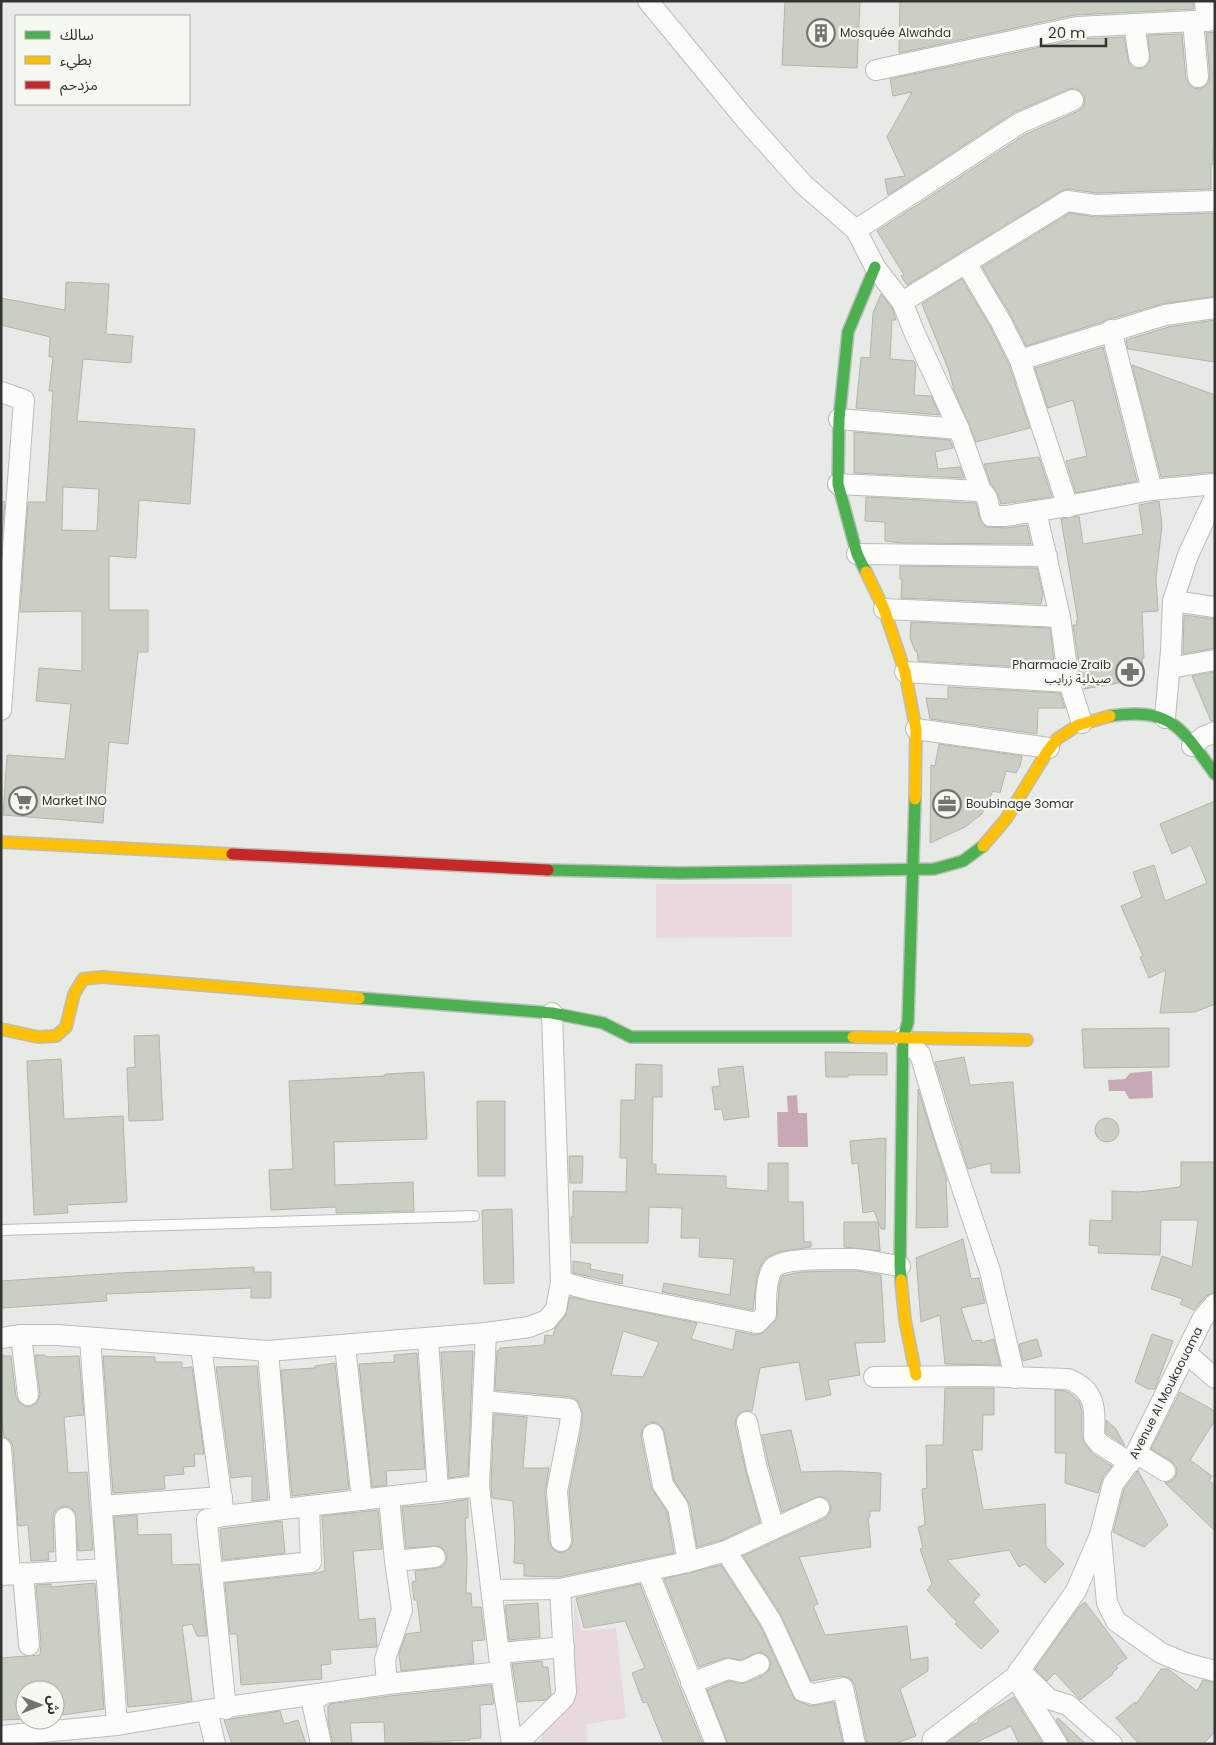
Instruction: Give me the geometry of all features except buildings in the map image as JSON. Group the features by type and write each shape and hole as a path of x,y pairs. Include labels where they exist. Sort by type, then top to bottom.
{"street":[{"path":"648,1 746,119 804,185 856,230 875,268 902,302 958,429 981,491 989,502 991,516 1006,516 1068,507 1094,500 1152,490 1215,484"},
{"path":"876,70 1077,27 1134,24 1205,16 1198,77"},
{"path":"1134,24 1139,57"},
{"path":"856,230 1020,123 1073,100"},
{"path":"902,302 1067,202 1096,205 1215,201"},
{"path":"966,263 1001,322 1020,360 1068,507"},
{"path":"875,268 848,332 839,419 838,484 857,554 884,609 905,672 916,729 914,870 908,1022 903,1038 900,1266 905,1320 916,1376"},
{"path":"1020,360 1111,330 1165,315 1215,308"},
{"path":"1111,330 1152,490"},
{"path":"1,392 24,400 7,576 1,710"},
{"path":"839,419 958,429"},
{"path":"838,484 981,491"},
{"path":"1165,718 1170,668 1173,601 1188,555 1215,497"},
{"path":"1036,511 1060,617 1069,682 1082,723"},
{"path":"857,554 1047,556"},
{"path":"1173,601 1215,607"},
{"path":"884,609 1060,617"},
{"path":"1170,668 1215,660"},
{"path":"905,672 1069,682"},
{"path":"1,842 525,870 679,873 934,869 963,861 982,848 1001,827 1049,748 1065,732 1082,723 1104,716 1126,713 1145,713 1165,718 1174,724 1215,774"},
{"path":"916,729 1049,748"},
{"path":"1192,746 1203,736 1215,732"},
{"path":"1,1030 38,1037 56,1036 66,1027 74,994 83,979 102,977 552,1013 602,1023 631,1037 776,1036 1027,1040"},
{"path":"28,1395 11,1337 57,1335 268,1351 486,1333 529,1327 546,1320 556,1309 561,1282 552,1013"},
{"path":"903,1038 920,1054 943,1131 990,1271 1015,1378"},
{"path":"561,1282 594,1291 757,1323 766,1314 769,1280 776,1265 798,1260 854,1259 900,1266"},
{"name":"Avenue Al Moukaouama","path":"932,1744 933,1740 1017,1674 1076,1591 1100,1535 1113,1484 1133,1458 1203,1318 1215,1304"},
{"path":"486,1333 479,1486 500,1663 512,1744"},
{"path":"90,1338 117,1725"},
{"path":"428,1338 438,1491"},
{"path":"345,1346 362,1500"},
{"path":"201,1347 223,1507"},
{"path":"268,1351 281,1509"},
{"path":"1186,1353 1215,1378"},
{"path":"874,1377 980,1376 1068,1379 1078,1383 1094,1402 1094,1437 1100,1444 1165,1471"},
{"path":"483,1401 569,1409 572,1414 557,1492 561,1541"},
{"path":"747,1422 757,1469 774,1528"},
{"path":"653,1434 663,1485 678,1507 688,1562"},
{"path":"1,1448 11,1574 29,1645"},
{"path":"102,1506 281,1509 479,1486"},
{"path":"387,1684 385,1659 402,1610 389,1497"},
{"path":"212,1573 311,1562 309,1506"},
{"path":"215,1744 216,1710 212,1573 207,1519 223,1507"},
{"path":"492,1590 560,1589 688,1562 726,1551 819,1508"},
{"path":"64,1518 67,1571"},
{"path":"1100,1535 1107,1604 1116,1621 1161,1653 1185,1664 1215,1671"},
{"path":"726,1551 771,1621 803,1691 814,1694 843,1688 855,1744"},
{"path":"395,1561 435,1557"},
{"path":"11,1574 106,1569"},
{"path":"648,1571 716,1744"},
{"path":"517,1744 564,1698 566,1692 560,1589"},
{"path":"1,1736 117,1725 387,1684 500,1663 564,1647"},
{"path":"691,1684 728,1669 742,1672 759,1664"},
{"path":"1017,1674 1057,1744"},
{"path":"1017,1674 1049,1699 1068,1705 1112,1744"},
{"path":"321,1744 312,1702 325,1693"}],"lane":[{"path":"1,1230 474,1216"}],"shaded area":[{"path":"656,884 792,884 792,937 656,938"},
{"path":"1152,1071 1153,1098 1129,1099 1125,1091 1109,1091 1108,1080 1125,1079 1130,1073"},
{"path":"797,1095 798,1113 807,1113 808,1147 778,1147 777,1112 788,1112 787,1096"},
{"path":"574,1598 581,1631 616,1628 626,1718 587,1724 586,1744 540,1744 545,1724 575,1692"}],"traffic: fast":[{"path":"866,572 857,554 838,484 839,419 848,332 875,267"},
{"path":"1110,716 1148,715 1162,718 1173,724 1193,744 1215,774"},
{"path":"901,1280 903,1038 908,1022 915,799"},
{"path":"548,870 679,873 934,869 963,861 983,846"},
{"path":"359,998 552,1013 603,1023 631,1037 853,1037"}],"traffic: slow":[{"path":"866,572 884,609 905,672 916,729 915,799"},
{"path":"983,846 1006,819 1057,739 1078,725 1110,716"},
{"path":"1,842 232,854"},
{"path":"1,1029 38,1037 56,1036 66,1027 74,994 83,979 102,977 359,998"},
{"path":"853,1037 1027,1040"},
{"path":"901,1280 905,1320 916,1375"}],"traffic: jam":[{"path":"232,854 548,870"}],"place":[{"name":"Mosquée Alwahda","path":"821,33"},
{"name":"Pharmacie Zraib صيدلية زرايب","path":"1130,672"},
{"name":"Market INO","path":"23,801"},
{"name":"Boubinage 3omar","path":"947,804"}]}
